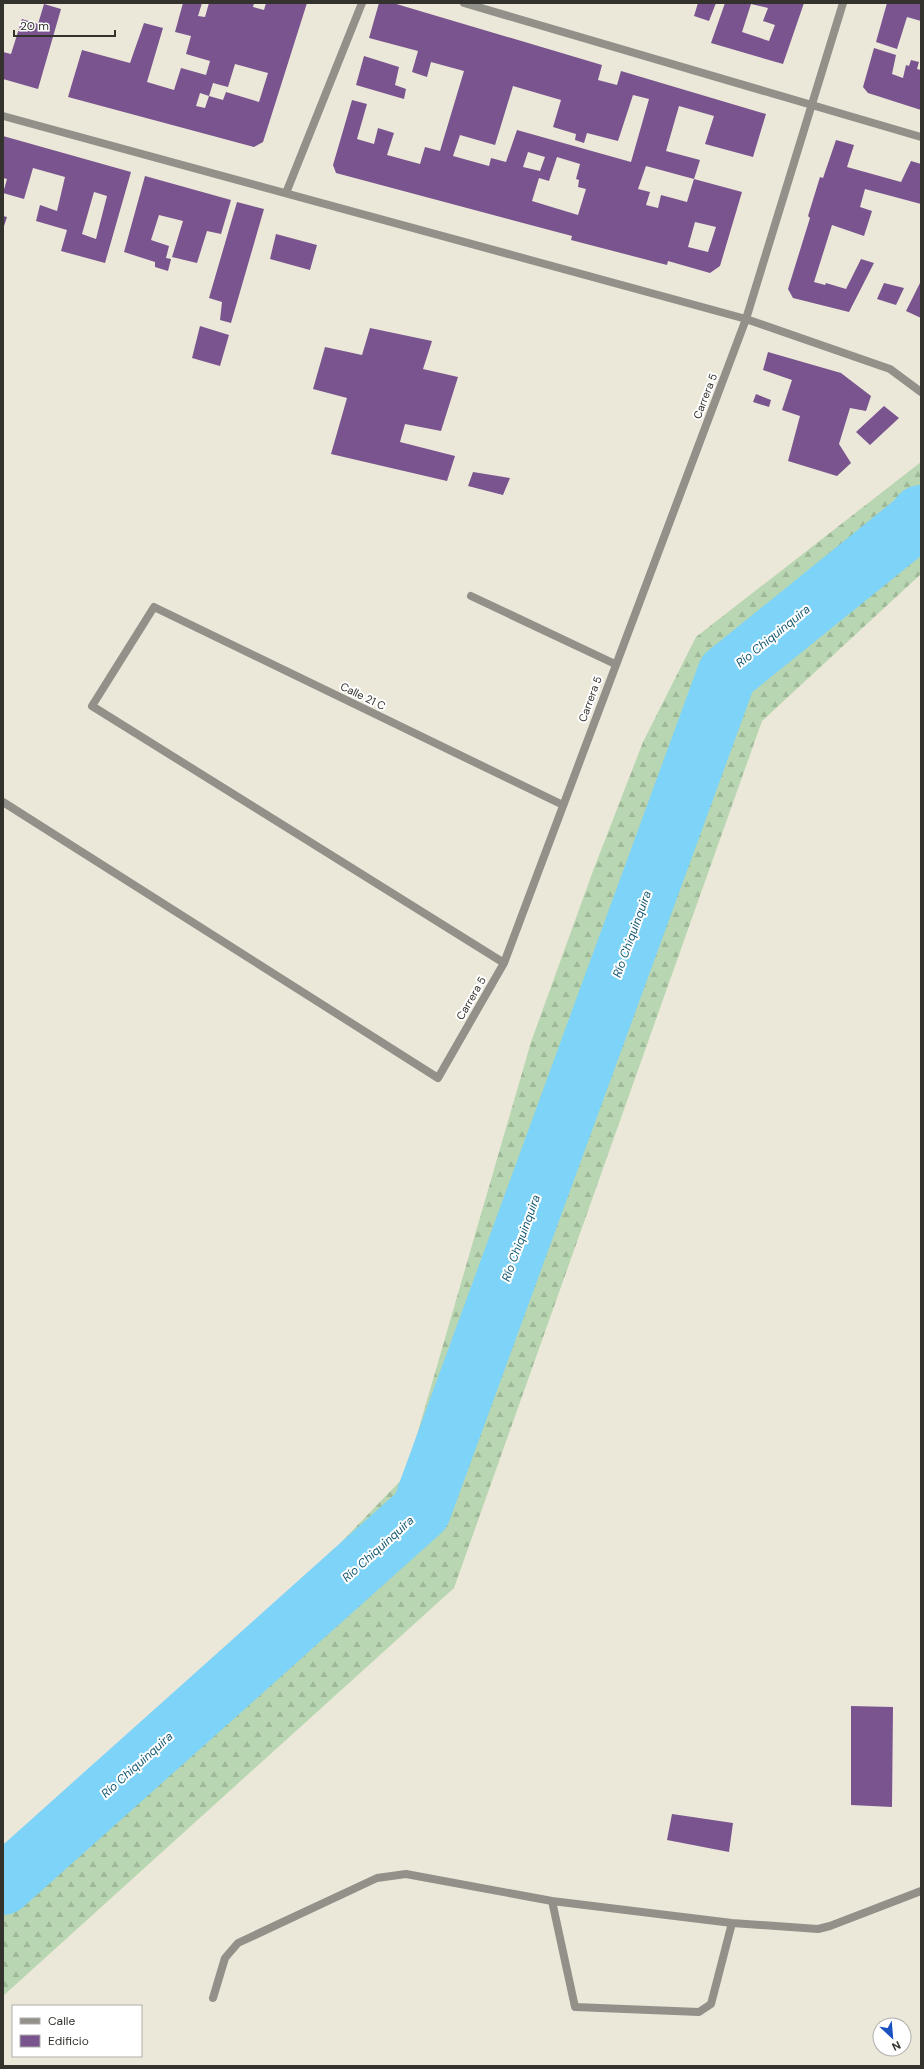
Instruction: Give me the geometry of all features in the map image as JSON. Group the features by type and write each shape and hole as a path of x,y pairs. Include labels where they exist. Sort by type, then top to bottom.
{"street":[{"path":"286,192 362,3"},
{"path":"464,3 921,137"},
{"name":"Carrera 5","path":"3,802 438,1078 504,963 615,664 746,319 843,3"},
{"path":"3,116 286,192 746,319 890,369 921,392"},
{"path":"471,596 615,664"},
{"name":"Calle 21 C","path":"504,963 92,706 154,607 563,805"},
{"path":"213,1998 225,1958 238,1943 377,1878 406,1874 552,1901 732,1923 818,1929 830,1926 921,1891"},
{"path":"552,1901 575,2007 699,2012 707,2008 711,2004 732,1923"}],"green space":[{"path":"921,462 921,574 762,721 454,1588 3,1996 3,1861 243,1644 405,1476 531,1042 593,871 643,742 696,637"}],"building":[{"path":"183,3 202,3 198,16 205,17 209,3 254,3 253,7 264,10 266,3 307,3 263,142 254,147 68,97 82,50 130,63 144,23 163,28 147,82 174,90 181,68 206,75 210,61 186,54 191,36 175,32","holes":["235,64 268,73 259,102 226,92 223,100 209,96 213,83 228,87","200,93 209,96 205,108 196,106"]},
{"path":"379,3 393,3 602,65 598,80 617,85 621,71 766,114 753,157 705,144 714,116 679,106 666,151 700,160 694,179 742,192 720,266 710,273 668,261 667,265 571,240 572,236 336,173 333,165 352,100 367,104 357,139 374,144 378,128 394,133 387,155 420,164 425,147 440,151 464,71 431,62 427,77 412,72 418,51 369,38","holes":["513,86 561,100 553,127 576,134 575,140 584,143 587,133 618,141 633,95 649,99 631,162 517,130 506,162 491,158 489,166 453,156 460,135 495,145","528,152 545,157 540,171 523,167","557,157 580,164 576,179 579,180 578,187 586,189 578,215 532,201 539,178 549,181","646,166 694,179 687,202 661,195 658,208 646,205 650,192 638,189","695,222 716,227 708,252 688,247"]},
{"path":"698,3 716,3 709,21 694,16"},
{"path":"725,3 804,3 783,64 711,43","holes":["751,4 768,8 763,21 775,25 769,41 742,32"]},
{"path":"887,3 921,3 921,21 907,17 897,49 876,42"},
{"path":"44,4 61,9 38,89 3,79 3,52 11,54 22,19 38,24"},
{"path":"874,48 896,55 892,74 903,78 906,65 909,66 911,60 919,62 917,69 921,70 921,110 868,93 863,87"},
{"path":"364,56 399,67 395,85 406,89 404,99 356,85"},
{"path":"3,136 131,172 105,263 61,251 67,230 36,221 40,205 57,211 65,177 33,168 24,199 3,193 7,179 3,178","holes":["94,192 107,196 96,239 82,234"]},
{"path":"836,140 854,145 847,167 901,182 911,161 921,164 921,204 865,189 860,207 872,211 864,236 832,225 814,282 825,285 826,283 846,289 861,259 874,263 849,312 793,298 788,289 810,218 808,216 820,177 823,178"},
{"path":"145,176 231,200 221,234 207,231 197,263 172,257 183,221 159,215 151,240 169,246 166,258 171,259 168,271 155,267 155,262 124,252"},
{"path":"237,202 264,209 231,323 220,320 222,302 209,298"},
{"path":"3,216 7,217 3,229"},
{"path":"276,234 317,245 310,270 270,259"},
{"path":"921,281 921,318 906,311"},
{"path":"884,283 904,288 896,305 877,299"},
{"path":"200,326 229,335 220,366 192,358"},
{"path":"370,328 432,341 423,369 458,377 441,431 405,424 400,442 455,456 447,481 331,454 347,398 313,389 325,347 362,355"},
{"path":"768,352 841,373 871,396 866,411 850,408 839,444 851,463 837,476 788,461 800,416 782,410 792,380 763,370"},
{"path":"756,394 771,400 769,407 753,402"},
{"path":"884,406 899,418 870,445 856,432"},
{"path":"473,472 510,478 503,495 468,486"},
{"path":"851,1706 893,1707 892,1807 851,1805"},
{"path":"672,1814 733,1823 729,1852 667,1840"}],"waterway":[{"name":"Río Chiquinquira","path":"3,1885 421,1511 727,674 914,523 921,515"}]}
